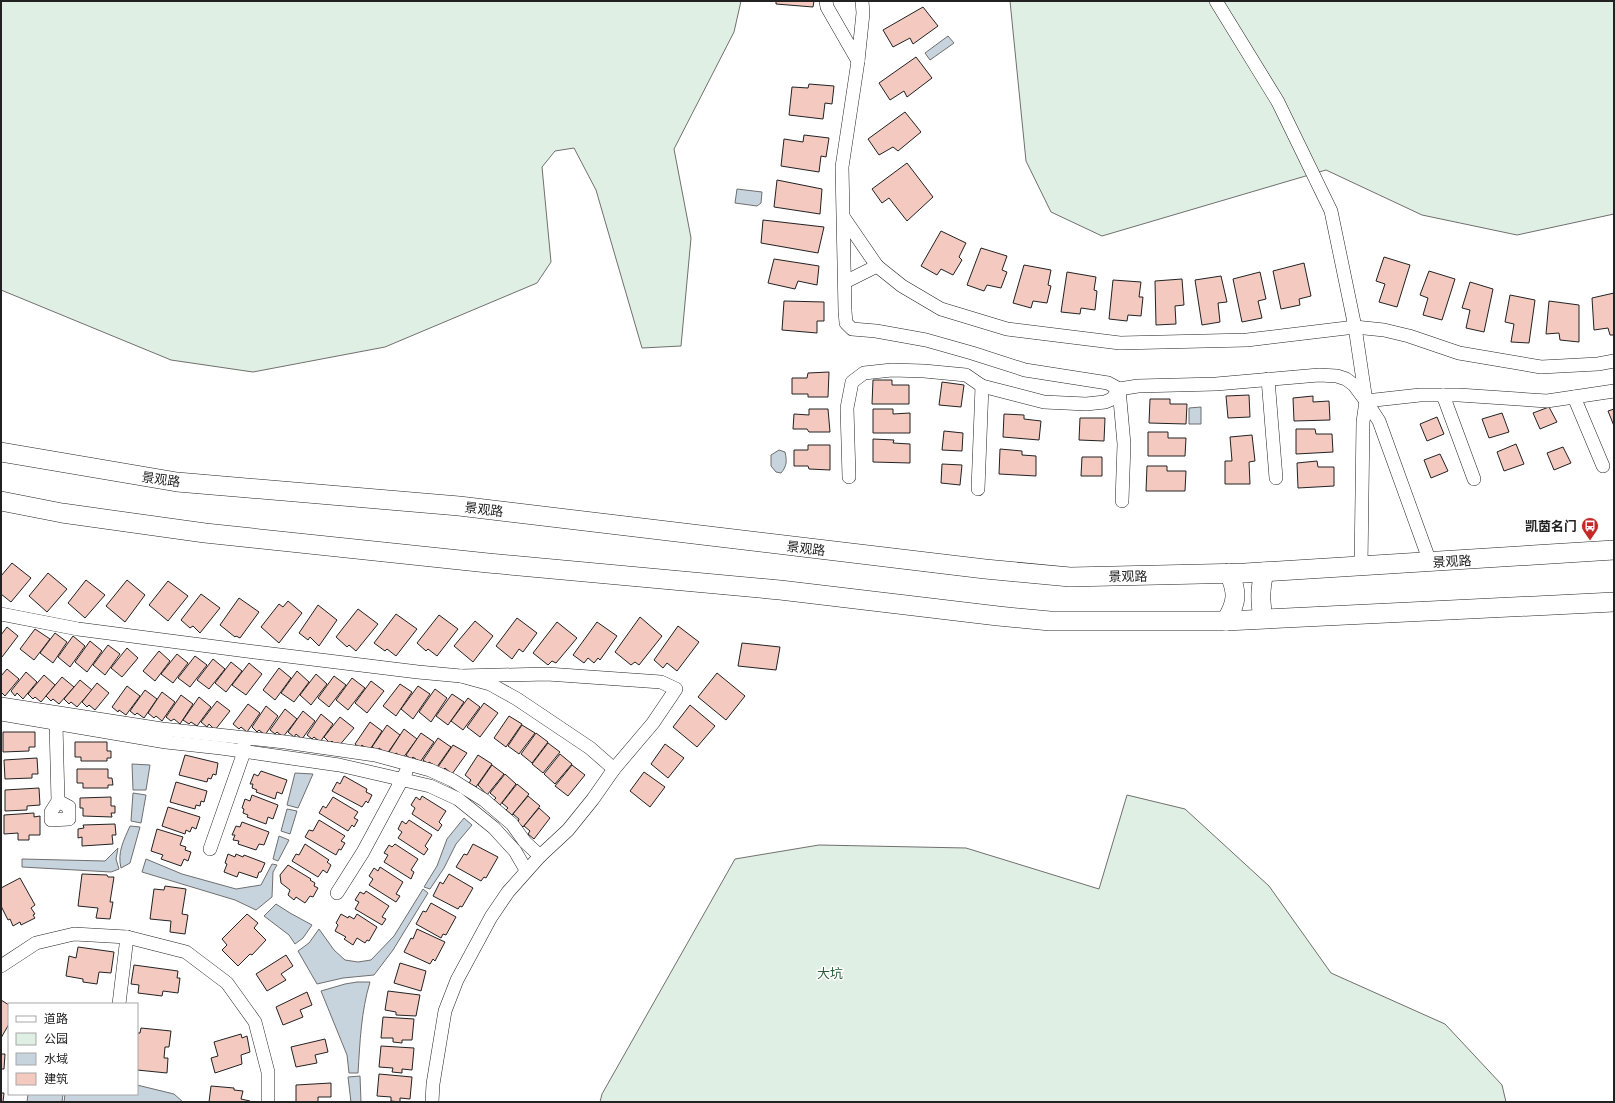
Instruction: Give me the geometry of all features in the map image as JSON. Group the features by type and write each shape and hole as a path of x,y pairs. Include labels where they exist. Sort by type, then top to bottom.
{"street":[{"path":"826,1 827,7 858,61"},
{"path":"862,1 863,13 858,61 842,167 846,323 852,329 876,331 926,340 1025,370 1108,383 1119,389 1138,386 1216,384 1320,375 1337,376 1354,385 1366,400 1379,421 1430,562"},
{"path":"1216,1 1278,102 1331,211 1355,327 1366,400 1363,422 1362,566"},
{"path":"844,218 876,266 902,286 941,309 1015,330 1120,343 1247,340 1355,327 1384,330 1409,336 1459,353 1541,367 1598,364 1614,361"},
{"path":"845,282 876,266"},
{"path":"849,477 848,408 852,382 864,373 892,370 924,370 966,375 982,386 1044,402 1086,404 1105,402 1112,399 1119,389"},
{"path":"1268,379 1276,478"},
{"path":"978,488 982,386"},
{"path":"1119,389 1124,444 1122,501"},
{"path":"1366,400 1443,395 1547,401 1614,391"},
{"path":"1443,395 1474,480"},
{"path":"1574,397 1603,466"},
{"name":"景观路","path":"1,452 177,482 459,506 985,569 1070,577 1264,572 1614,550"},
{"path":"1,501 62,513 205,533 488,563 780,590 1050,621 1226,621 1614,602"},
{"path":"1263,618 1260,602 1260,588 1264,572"},
{"path":"1226,621 1234,608 1236,597 1235,586 1229,573"},
{"path":"1,614 78,628 247,652 418,672 461,676 547,674 661,682 676,689 653,723 614,769 593,799 568,830 526,870 508,892 491,917 457,980 446,1011 433,1084 432,1102"},
{"path":"461,676 490,684 517,699 590,748 614,769"},
{"path":"1,704 166,742 339,766 404,779 430,786 458,799 494,828 515,851 526,870"},
{"path":"1,714 57,718 285,742 375,756 430,770 452,780 484,800 512,824 524,842 540,856"},
{"path":"57,718 58,801"},
{"path":"210,849 244,752 245,738"},
{"path":"337,894 363,852 404,779 409,765"},
{"path":"1,966 36,943 74,934 127,937 186,952 227,982 256,1022 268,1072 268,1102"},
{"path":"119,1003 127,937"}],"green space":[{"path":"1,1 741,1 734,32 674,149 691,238 681,346 642,348 596,190 574,148 555,151 542,167 551,262 537,283 385,347 253,372 171,360 1,290"},
{"path":"1010,1 1614,1 1614,214 1517,235 1422,215 1326,170 1102,236 1051,212 1026,161"},
{"name":"大坑","path":"1127,795 1185,809 1269,886 1331,973 1445,1024 1502,1085 1506,1102 600,1102 602,1094 735,859 819,845 966,848 1099,889"}],"water":[{"path":"948,36 954,43 930,60 925,53"},
{"path":"737,189 762,192 761,203 757,206 735,203"},
{"path":"1201,407 1201,424 1189,424 1189,408"},
{"path":"779,450 785,452 786,458 785,466 781,473 776,472 771,466 771,455"},
{"path":"132,764 150,765 146,790 133,790"},
{"path":"295,773 313,774 298,808 287,805"},
{"path":"133,793 146,795 141,823 131,821"},
{"path":"287,809 297,811 290,834 281,831"},
{"path":"464,818 472,825 456,844 444,868 430,889 424,887 437,866 447,839"},
{"path":"130,826 140,827 130,863 121,868 120,857 123,841"},
{"path":"279,836 289,840 278,861 273,859"},
{"path":"118,848 116,859 119,869 111,872 22,867 22,859 105,861"},
{"path":"146,859 182,874 236,889 261,885 272,864 277,865 273,872 272,897 256,910 235,900 142,872"},
{"path":"423,889 428,893 393,950 374,975 343,978 317,984 298,951 309,943 319,929 334,950 345,960 358,962 371,960 394,936"},
{"path":"276,904 312,925 303,938 295,944 289,935 264,916"},
{"path":"357,982 370,982 360,1038 358,1073 349,1073 347,1055 321,991"},
{"path":"360,1076 361,1102 351,1102 348,1077"},
{"path":"138,1085 174,1094 183,1102 64,1102 65,1095 138,1095"},
{"path":"28,1095 63,1095 62,1102 27,1102"}],"building":[{"path":"776,1 814,1 813,7 776,4"},
{"path":"923,7 938,26 913,44 910,38 893,47 883,30"},
{"path":"916,57 932,78 907,97 904,91 890,100 879,83"},
{"path":"809,84 834,86 832,104 825,103 823,119 789,115 792,87 808,88"},
{"path":"905,112 921,132 898,151 893,147 879,155 868,139"},
{"path":"804,135 829,138 826,157 821,156 819,172 781,166 784,139 803,142"},
{"path":"907,163 933,197 907,221 889,198 882,203 872,189"},
{"path":"777,180 822,189 820,214 774,207"},
{"path":"763,220 824,227 818,253 761,243"},
{"path":"941,231 966,243 959,257 962,260 953,275 941,269 937,275 921,266"},
{"path":"981,248 1007,256 1002,270 1007,272 1001,288 987,285 984,291 967,285"},
{"path":"1384,257 1410,265 1397,307 1379,302 1385,284 1376,281"},
{"path":"774,259 819,266 817,285 798,281 795,289 768,283"},
{"path":"1304,263 1311,296 1299,299 1300,305 1281,309 1273,271"},
{"path":"1024,265 1051,270 1048,285 1051,286 1047,303 1033,301 1031,308 1013,303"},
{"path":"1429,271 1455,279 1442,320 1423,315 1428,298 1420,295"},
{"path":"1067,272 1096,277 1094,290 1097,291 1095,310 1081,308 1080,314 1061,312"},
{"path":"1260,272 1266,299 1258,301 1262,318 1242,322 1233,279"},
{"path":"1221,276 1227,302 1218,303 1220,322 1202,325 1195,280"},
{"path":"1182,279 1184,305 1175,306 1176,324 1156,325 1155,281"},
{"path":"1113,280 1141,282 1139,297 1143,297 1141,316 1128,315 1127,321 1109,319"},
{"path":"1470,282 1493,289 1484,332 1466,328 1470,310 1462,308"},
{"path":"1614,293 1614,335 1610,335 1608,328 1594,330 1592,298"},
{"path":"1510,295 1535,300 1529,343 1511,342 1514,324 1505,322"},
{"path":"784,301 824,302 824,321 817,321 817,333 782,330"},
{"path":"1549,301 1579,305 1579,342 1560,340 1559,333 1546,334"},
{"path":"829,372 828,397 808,397 808,394 792,394 792,378 807,378 808,373"},
{"path":"873,380 892,380 892,385 909,385 909,404 872,404"},
{"path":"942,382 964,385 961,407 939,405"},
{"path":"1249,395 1250,417 1228,418 1226,396"},
{"path":"1313,396 1313,402 1329,401 1330,420 1294,421 1293,398"},
{"path":"1150,399 1170,399 1170,404 1187,404 1186,424 1149,423"},
{"path":"1549,407 1557,422 1540,429 1533,413"},
{"path":"809,409 828,409 830,432 809,432 807,429 793,429 794,414 809,415"},
{"path":"873,409 893,409 893,414 910,413 910,433 873,433"},
{"path":"1614,409 1614,426 1608,411"},
{"path":"1502,413 1509,432 1489,438 1482,419"},
{"path":"1004,414 1024,415 1024,419 1041,421 1039,440 1003,437"},
{"path":"1437,417 1444,434 1427,441 1420,424"},
{"path":"1080,418 1105,418 1104,441 1079,440"},
{"path":"1296,429 1315,429 1316,434 1332,434 1333,452 1296,454"},
{"path":"944,431 963,433 962,451 942,450"},
{"path":"1148,432 1168,432 1168,438 1186,438 1185,456 1148,456"},
{"path":"1252,435 1255,461 1249,462 1250,484 1225,484 1225,461 1232,461 1230,437"},
{"path":"873,439 894,440 893,443 910,444 910,463 873,462"},
{"path":"1516,444 1524,464 1504,471 1497,452"},
{"path":"808,445 830,445 830,470 809,469 808,466 794,466 794,450 808,450"},
{"path":"1563,447 1571,463 1554,470 1547,453"},
{"path":"1000,449 1022,451 1022,455 1036,456 1036,476 999,474"},
{"path":"1440,454 1448,471 1431,478 1424,460"},
{"path":"1082,457 1102,457 1102,476 1081,476"},
{"path":"1317,461 1318,467 1334,467 1334,486 1298,488 1297,463"},
{"path":"942,464 962,465 960,485 941,483"},
{"path":"1147,466 1167,466 1167,471 1186,471 1185,491 1146,491"},
{"path":"12,563 31,578 11,602 1,594 1,576"},
{"path":"48,573 67,589 47,612 29,596"},
{"path":"86,580 105,595 85,618 68,603"},
{"path":"127,580 145,595 125,622 106,606"},
{"path":"168,581 188,596 168,621 149,605"},
{"path":"201,594 220,608 200,633 193,626 190,628 181,620"},
{"path":"239,598 259,612 240,638 235,637 220,625"},
{"path":"288,601 302,613 279,643 261,627 279,604 283,607"},
{"path":"318,605 337,620 319,646 310,637 308,640 299,633"},
{"path":"358,609 378,624 356,651 349,645 347,647 336,637"},
{"path":"396,614 417,629 396,656 387,649 385,651 374,643"},
{"path":"439,615 458,629 437,656 428,649 426,651 417,643"},
{"path":"640,617 662,636 639,665 635,662 631,665 615,652"},
{"path":"517,618 537,633 523,652 519,649 512,659 496,646"},
{"path":"475,621 493,636 473,662 454,646"},
{"path":"557,622 577,638 556,663 552,661 548,665 533,653"},
{"path":"597,622 617,636 600,660 598,658 594,663 588,658 584,663 573,655"},
{"path":"678,626 699,642 677,671 667,663 663,668 654,660"},
{"path":"7,627 18,636 2,657 1,635"},
{"path":"35,629 50,639 34,660 20,649"},
{"path":"55,633 67,642 53,663 40,653"},
{"path":"73,636 85,646 70,667 58,657"},
{"path":"90,641 102,651 87,672 75,662"},
{"path":"742,643 780,647 776,670 738,666"},
{"path":"108,645 120,654 105,675 93,665"},
{"path":"127,648 138,658 122,677 111,668"},
{"path":"159,651 170,661 155,681 143,671"},
{"path":"177,654 188,663 173,683 161,674"},
{"path":"195,656 207,665 190,687 178,678"},
{"path":"213,659 225,669 209,689 197,680"},
{"path":"231,662 242,671 226,692 215,683"},
{"path":"249,663 262,674 246,695 232,685"},
{"path":"279,668 291,678 275,700 263,690"},
{"path":"7,669 19,679 5,696 1,692 1,676"},
{"path":"297,671 309,682 294,702 281,693"},
{"path":"26,672 37,682 23,699 17,693 15,696 11,691"},
{"path":"717,673 745,696 726,720 698,697"},
{"path":"316,674 327,684 311,705 300,695"},
{"path":"44,675 55,685 41,702 35,697 33,699 28,694"},
{"path":"334,676 346,685 329,707 318,698"},
{"path":"62,677 74,687 59,704 53,699 51,701 46,696"},
{"path":"352,678 365,688 348,710 336,700"},
{"path":"80,680 92,690 77,707 71,702 69,704 64,699"},
{"path":"371,681 384,691 367,713 355,703"},
{"path":"97,683 109,693 95,710 89,705 87,707 82,702"},
{"path":"400,684 412,692 396,716 383,706"},
{"path":"127,686 140,696 126,715 119,710 118,712 112,707"},
{"path":"418,686 430,694 413,719 401,709"},
{"path":"435,689 447,698 431,722 419,712"},
{"path":"145,690 157,699 144,718 137,713 135,715 130,711"},
{"path":"162,692 175,702 162,721 156,716 154,718 148,713"},
{"path":"452,694 464,702 448,725 436,716"},
{"path":"181,695 193,704 180,724 174,719 171,721 166,717"},
{"path":"199,697 211,707 197,726 191,722 189,724 183,720"},
{"path":"468,698 480,707 463,730 451,721"},
{"path":"217,701 230,711 215,730 209,724 207,727 201,722"},
{"path":"484,703 498,713 480,737 467,727"},
{"path":"248,704 260,713 247,732 241,727 239,729 233,724"},
{"path":"690,705 715,726 697,747 673,727"},
{"path":"266,706 278,716 265,735 259,730 257,732 252,727"},
{"path":"285,709 297,719 283,737 277,732 275,734 270,730"},
{"path":"303,711 315,721 302,739 296,734 294,737 288,732"},
{"path":"321,714 333,724 320,742 314,737 312,739 307,735"},
{"path":"509,716 522,724 506,747 494,738"},
{"path":"340,717 354,728 338,747 332,741 330,743 324,737"},
{"path":"370,722 382,731 369,751 362,745 360,748 355,744"},
{"path":"387,725 400,735 387,754 379,748 378,751 372,747"},
{"path":"522,725 535,733 519,754 508,746"},
{"path":"404,729 417,739 403,758 396,753 394,755 389,752"},
{"path":"3,732 35,732 35,747 29,747 29,751 3,752"},
{"path":"421,733 434,742 420,762 413,757 411,759 406,755"},
{"path":"536,733 548,742 532,763 521,754"},
{"path":"438,738 451,747 437,767 429,762 428,764 423,760"},
{"path":"75,742 107,742 107,751 111,751 111,758 107,758 107,761 81,761 81,757 75,757"},
{"path":"548,743 560,752 543,773 532,764"},
{"path":"665,744 684,758 668,778 651,764"},
{"path":"453,745 467,753 452,774 445,768 443,770 438,767"},
{"path":"560,754 572,764 555,784 544,774"},
{"path":"185,755 218,763 216,775 213,774 211,779 208,778 207,782 179,775"},
{"path":"478,755 492,764 476,787 469,783 471,780 465,775"},
{"path":"37,758 38,774 32,774 32,778 5,779 4,760"},
{"path":"492,765 504,774 487,795 478,785"},
{"path":"572,765 585,775 568,796 555,786"},
{"path":"77,769 108,769 108,778 112,778 113,785 108,785 108,788 83,788 83,783 77,783"},
{"path":"261,771 287,780 282,794 277,792 275,799 256,792 257,790 252,788 253,784 250,784 254,774 258,776"},
{"path":"644,772 665,787 650,807 630,791"},
{"path":"505,774 516,784 500,805 494,800 496,798 490,793"},
{"path":"344,776 367,789 366,792 372,795 368,803 366,801 362,807 332,791 337,782 340,784"},
{"path":"176,782 207,791 204,802 201,801 200,806 196,805 195,809 170,802"},
{"path":"517,784 529,794 512,815 506,810 508,808 502,803"},
{"path":"39,788 40,805 27,806 27,810 5,811 5,790"},
{"path":"252,795 278,805 273,819 268,817 266,824 247,817 248,815 243,813 244,809 242,808 245,799 250,801"},
{"path":"422,796 446,811 439,822 442,825 438,831 412,814 415,808 411,805 416,797 420,800"},
{"path":"528,796 540,806 523,827 518,822 519,819 513,814"},
{"path":"111,797 111,806 115,806 115,813 111,813 112,817 83,816 83,808 80,808 80,798"},
{"path":"333,797 358,812 354,818 358,820 354,827 352,825 348,831 319,813 323,806 326,808"},
{"path":"168,807 200,817 196,829 192,827 190,832 186,830 185,834 162,826"},
{"path":"539,808 550,818 534,839 528,834 530,831 524,826"},
{"path":"34,813 34,817 40,816 40,835 29,835 29,840 18,840 18,833 4,834 4,815"},
{"path":"319,820 345,836 341,841 345,843 336,855 305,837 309,830 313,831"},
{"path":"409,820 432,835 425,846 428,849 424,855 398,838 402,832 398,829 402,821 406,824"},
{"path":"242,822 269,832 264,845 259,844 256,850 238,844 239,841 233,840 235,835 232,835 236,826 240,827"},
{"path":"115,824 116,835 112,835 113,844 82,846 82,837 78,838 78,829 84,828 83,825"},
{"path":"157,829 183,837 180,845 186,847 185,850 191,852 188,861 184,859 181,866 161,859 163,855 151,851"},
{"path":"305,844 329,860 327,862 331,865 327,873 323,870 318,877 292,861 296,854 299,855"},
{"path":"395,844 418,859 411,870 414,872 411,879 384,862 388,855 384,853 389,845 392,847"},
{"path":"473,844 498,857 486,878 484,877 481,881 456,867 464,854 467,855"},
{"path":"228,854 235,857 236,854 243,857 244,855 265,863 257,878 239,872 237,877 224,872"},
{"path":"288,865 311,879 310,880 315,883 314,886 318,888 313,897 310,896 305,903 296,897 294,900 288,895 290,890 281,883 280,875"},
{"path":"380,867 403,882 396,894 400,896 396,902 369,885 373,879 369,876 374,868 378,871"},
{"path":"82,874 107,875 108,877 114,877 110,902 113,902 110,919 96,918 98,908 78,906"},
{"path":"449,874 473,888 462,907 460,906 458,909 433,896 440,882 443,884"},
{"path":"20,878 35,905 31,908 35,914 33,915 35,918 21,925 20,922 13,926 10,919 8,920 1,906 1,888"},
{"path":"165,886 186,889 182,914 188,915 185,934 170,932 171,921 150,919 154,889 164,890"},
{"path":"366,891 389,906 382,917 386,919 382,925 355,909 359,902 355,900 360,892 364,894"},
{"path":"431,903 456,917 446,935 443,934 441,938 416,924 423,911 426,912"},
{"path":"247,914 258,923 254,928 266,940 252,955 250,954 238,966 222,950 227,945 222,939"},
{"path":"341,914 348,918 349,916 354,919 357,914 377,927 369,941 367,940 365,943 357,938 353,945 344,939 346,937 335,931 338,925 336,923"},
{"path":"417,929 445,942 435,961 433,959 430,964 404,952 411,938 413,939"},
{"path":"78,947 114,952 111,973 99,972 97,984 83,982 83,979 66,976 69,956 76,958"},
{"path":"286,955 293,966 281,974 286,980 267,991 256,974"},
{"path":"400,963 426,971 421,991 394,983"},
{"path":"134,965 178,971 177,978 180,978 178,993 163,991 162,996 138,993 139,985 131,984"},
{"path":"388,991 420,995 416,1016 396,1015 396,1012 385,1010"},
{"path":"307,992 312,1005 300,1010 303,1017 283,1025 276,1007"},
{"path":"1,1000 8,1004 8,1026 1,1038"},
{"path":"383,1017 414,1019 412,1040 402,1040 402,1043 393,1042 393,1038 381,1038"},
{"path":"141,1028 171,1031 169,1047 165,1047 164,1058 168,1058 167,1073 138,1070 138,1033 140,1033"},
{"path":"241,1034 242,1038 247,1036 250,1052 241,1055 242,1064 215,1073 211,1058 218,1056 214,1042"},
{"path":"325,1039 328,1052 315,1055 317,1063 296,1067 291,1047"},
{"path":"381,1046 414,1048 412,1070 402,1069 402,1073 392,1072 393,1068 379,1067"},
{"path":"1,1054 5,1054 4,1069 1,1069"},
{"path":"379,1074 412,1077 410,1099 400,1098 400,1102 391,1101 391,1097 377,1096"},
{"path":"331,1083 331,1097 318,1097 318,1102 296,1102 296,1085"},
{"path":"211,1086 234,1088 234,1090 243,1091 241,1099 250,1102 209,1102"},
{"path":"1,1093 4,1093 3,1102 1,1102"}],"place":[{"name":"凯茵名门","path":"1590,541"}]}
